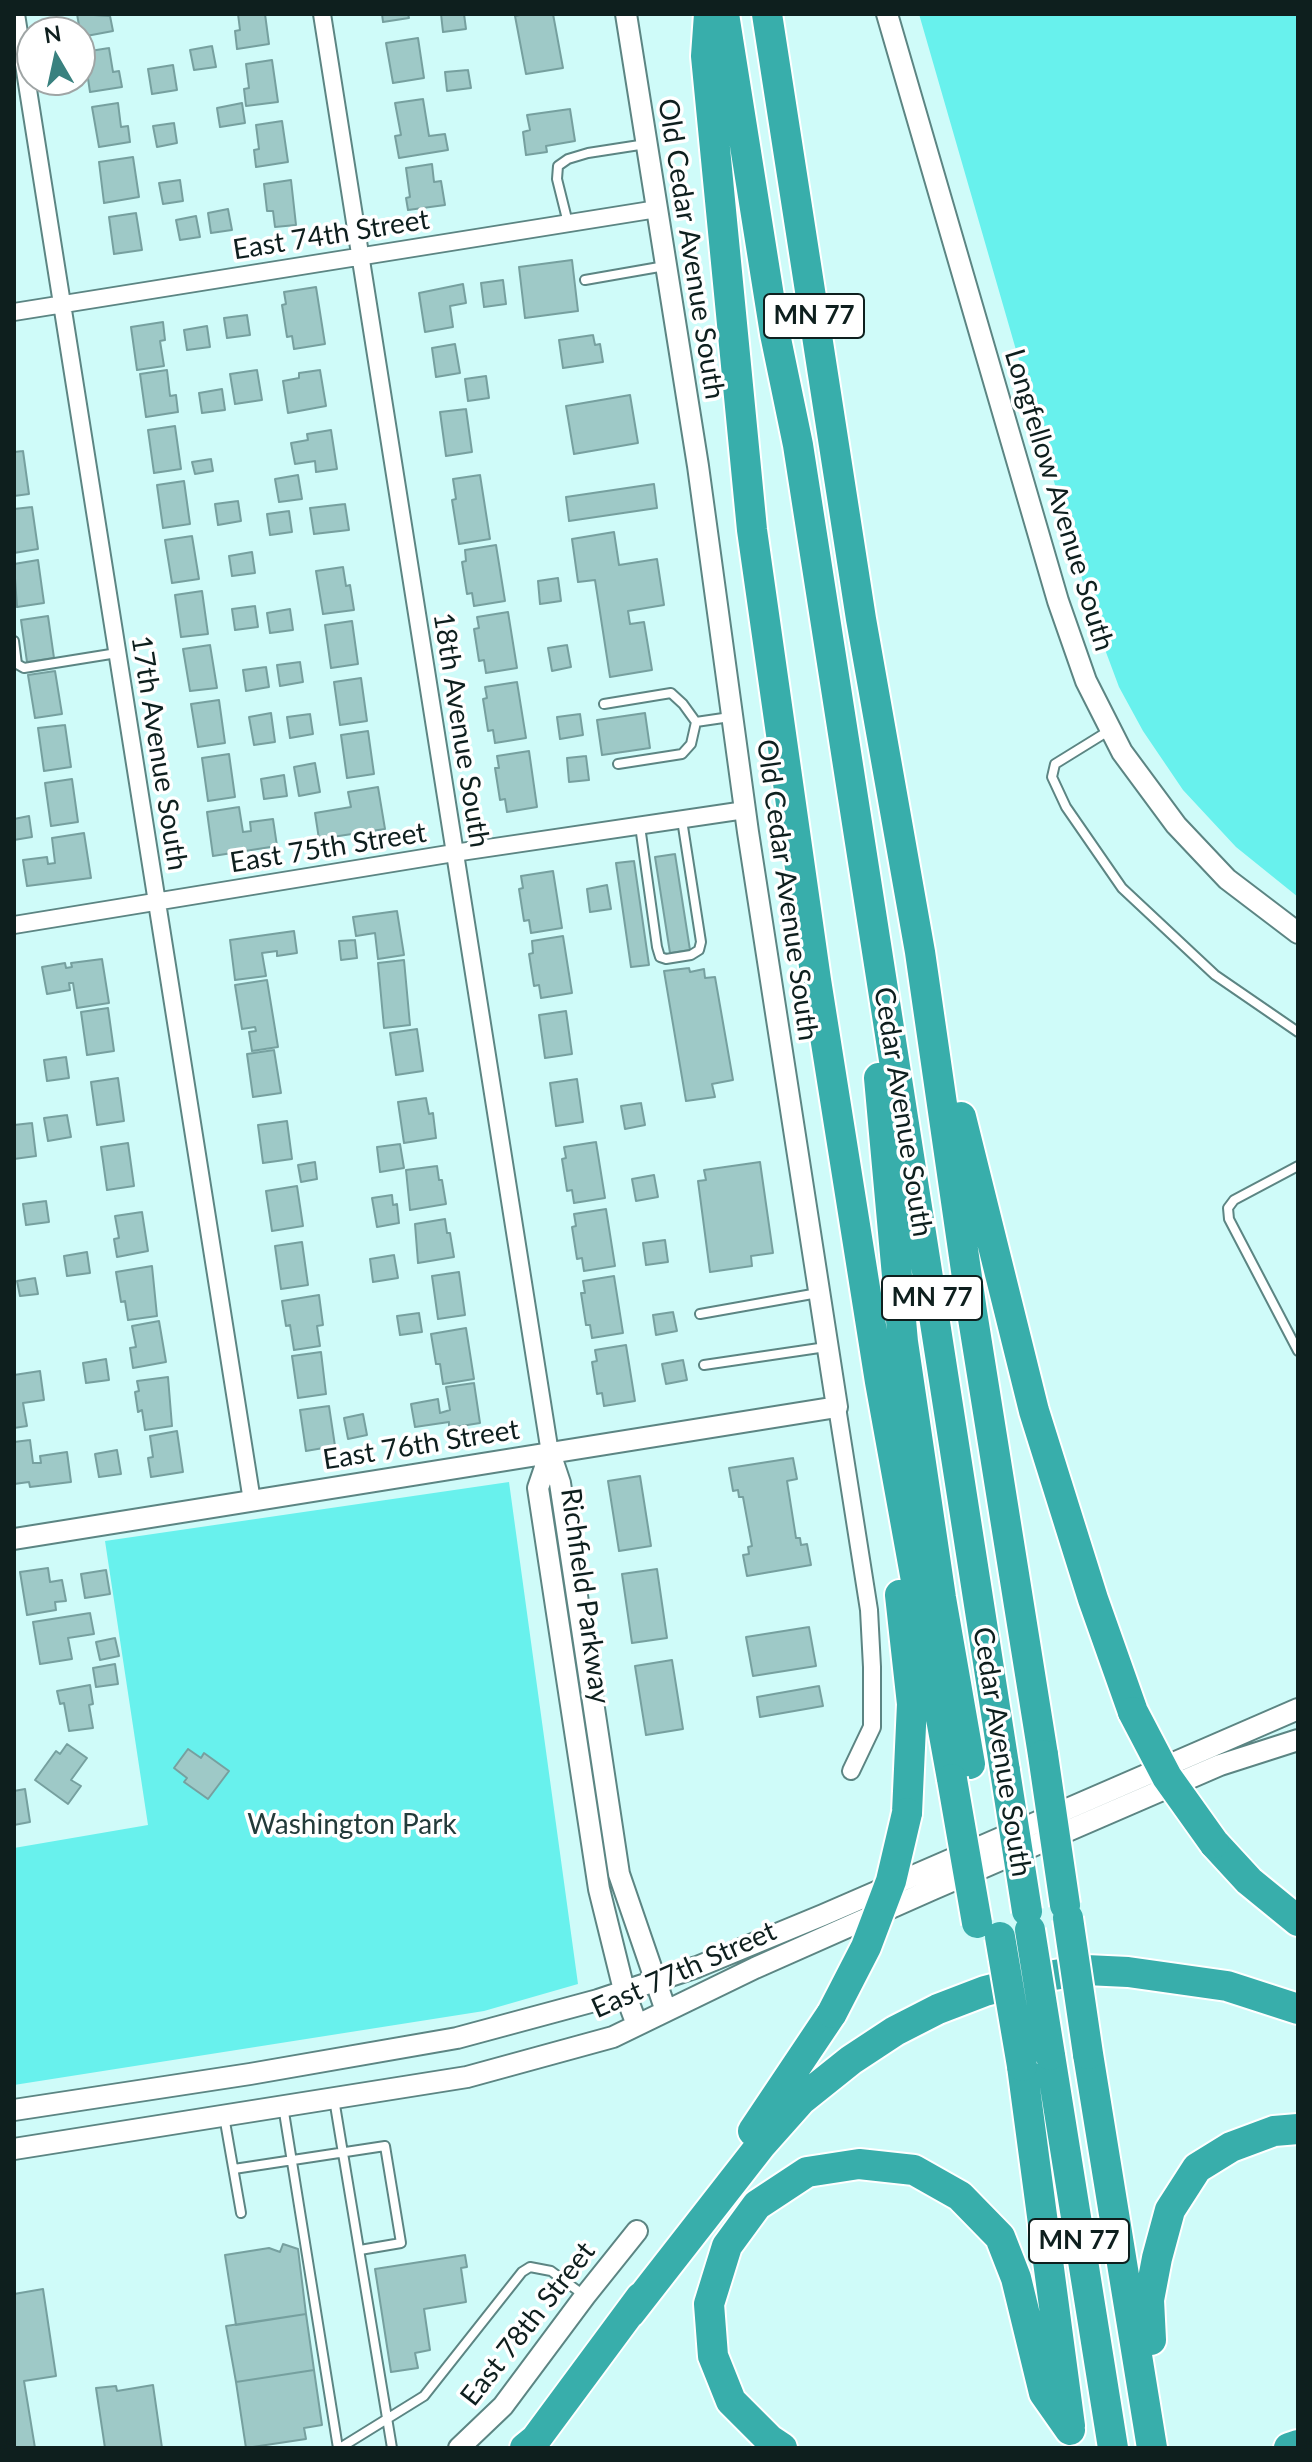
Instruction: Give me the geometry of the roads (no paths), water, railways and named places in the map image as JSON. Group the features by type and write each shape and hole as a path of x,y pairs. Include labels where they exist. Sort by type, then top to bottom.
{"highway":[{"path":"709,14 706,56 752,530 816,980 880,1382 962,1777 989,1930 1025,2063 1071,2437"},
{"name":"Cedar Avenue South","path":"724,14 859,825 1028,1920 1025,2063 1112,2437"},
{"name":"Cedar Avenue South","path":"767,14 859,603 920,952 972,1312 1149,2428"},
{"path":"859,825 903,1342 941,1598 962,1777"},
{"path":"920,952 1034,1411 1093,1599 1133,1712 1167,1777 1214,1843 1249,1881 1298,1921"},
{"path":"630,2313 832,2013 866,1947 891,1881 907,1813 912,1704 879,1427 880,1382"},
{"path":"525,2448 536,2439 761,2145 801,2100 851,2060 895,2031 938,2009 985,1991 1035,1978 1086,1970 1128,1972 1227,1986 1298,2009"},
{"path":"1149,2428 1157,2386 1149,2328 1149,2300 1170,2210 1197,2168 1219,2154 1274,2131 1298,2129"},
{"path":"782,2448 731,2401 713,2356 709,2304 727,2246 757,2205 807,2172 859,2164 914,2170 960,2196 1000,2237 1016,2278 1044,2393 1071,2437"},
{"path":"1289,2448 1298,2445"}],"street":[{"name":"17th Avenue South","path":"16,14 252,1501"},
{"name":"18th Avenue South","path":"322,14 550,1453"},
{"name":"Old Cedar Avenue South","path":"626,14 869,1610 872,1727 851,1771"},
{"name":"Longfellow Avenue South","path":"887,14 1058,601 1086,681 1110,730 1148,790 1202,854 1261,906 1298,933"},
{"name":"East 74th Street","path":"14,312 657,209"},
{"name":"East 75th Street","path":"14,925 454,853 745,810"},
{"name":"East 76th Street","path":"14,1539 837,1407"},
{"name":"Richfield Parkway","path":"550,1453 560,1483 619,1874 666,2011"},
{"name":"Richfield Parkway","path":"550,1453 538,1488 599,1889 624,1990 637,2025"},
{"name":"East 77th Street","path":"14,2110 457,2038 598,2000 697,1967 810,1921 1298,1709"},
{"name":"East 77th Street","path":"14,2149 467,2077 613,2037 917,1896 1220,1765 1298,1740"},
{"name":"East 78th Street","path":"459,2448 503,2406 637,2231"}],"lane":[{"path":"568,223 557,179 558,166 568,159 588,153 646,144"},
{"path":"585,280 666,266"},
{"path":"14,641 17,664 24,668 117,653"},
{"path":"604,704 671,693 696,722"},
{"path":"696,722 734,716"},
{"path":"618,764 682,754 691,744 696,722"},
{"path":"1110,730 1055,764 1052,777 1066,807 1122,888 1215,975 1298,1032"},
{"path":"640,826 657,947 660,957 666,959 691,955 699,950 701,942 682,820"},
{"path":"1298,1166 1234,1200 1228,1208 1229,1219 1298,1351"},
{"path":"700,1314 819,1293"},
{"path":"704,1365 827,1347"},
{"path":"334,2098 392,2448"},
{"path":"283,2106 339,2448 387,2420 430,2389 522,2272 530,2267 551,2271 585,2296"},
{"path":"224,2116 241,2213"},
{"path":"234,2169 385,2146 401,2243 360,2250"}],"park label":[{"name":"Washington Park","path":"352,1825"}]}
